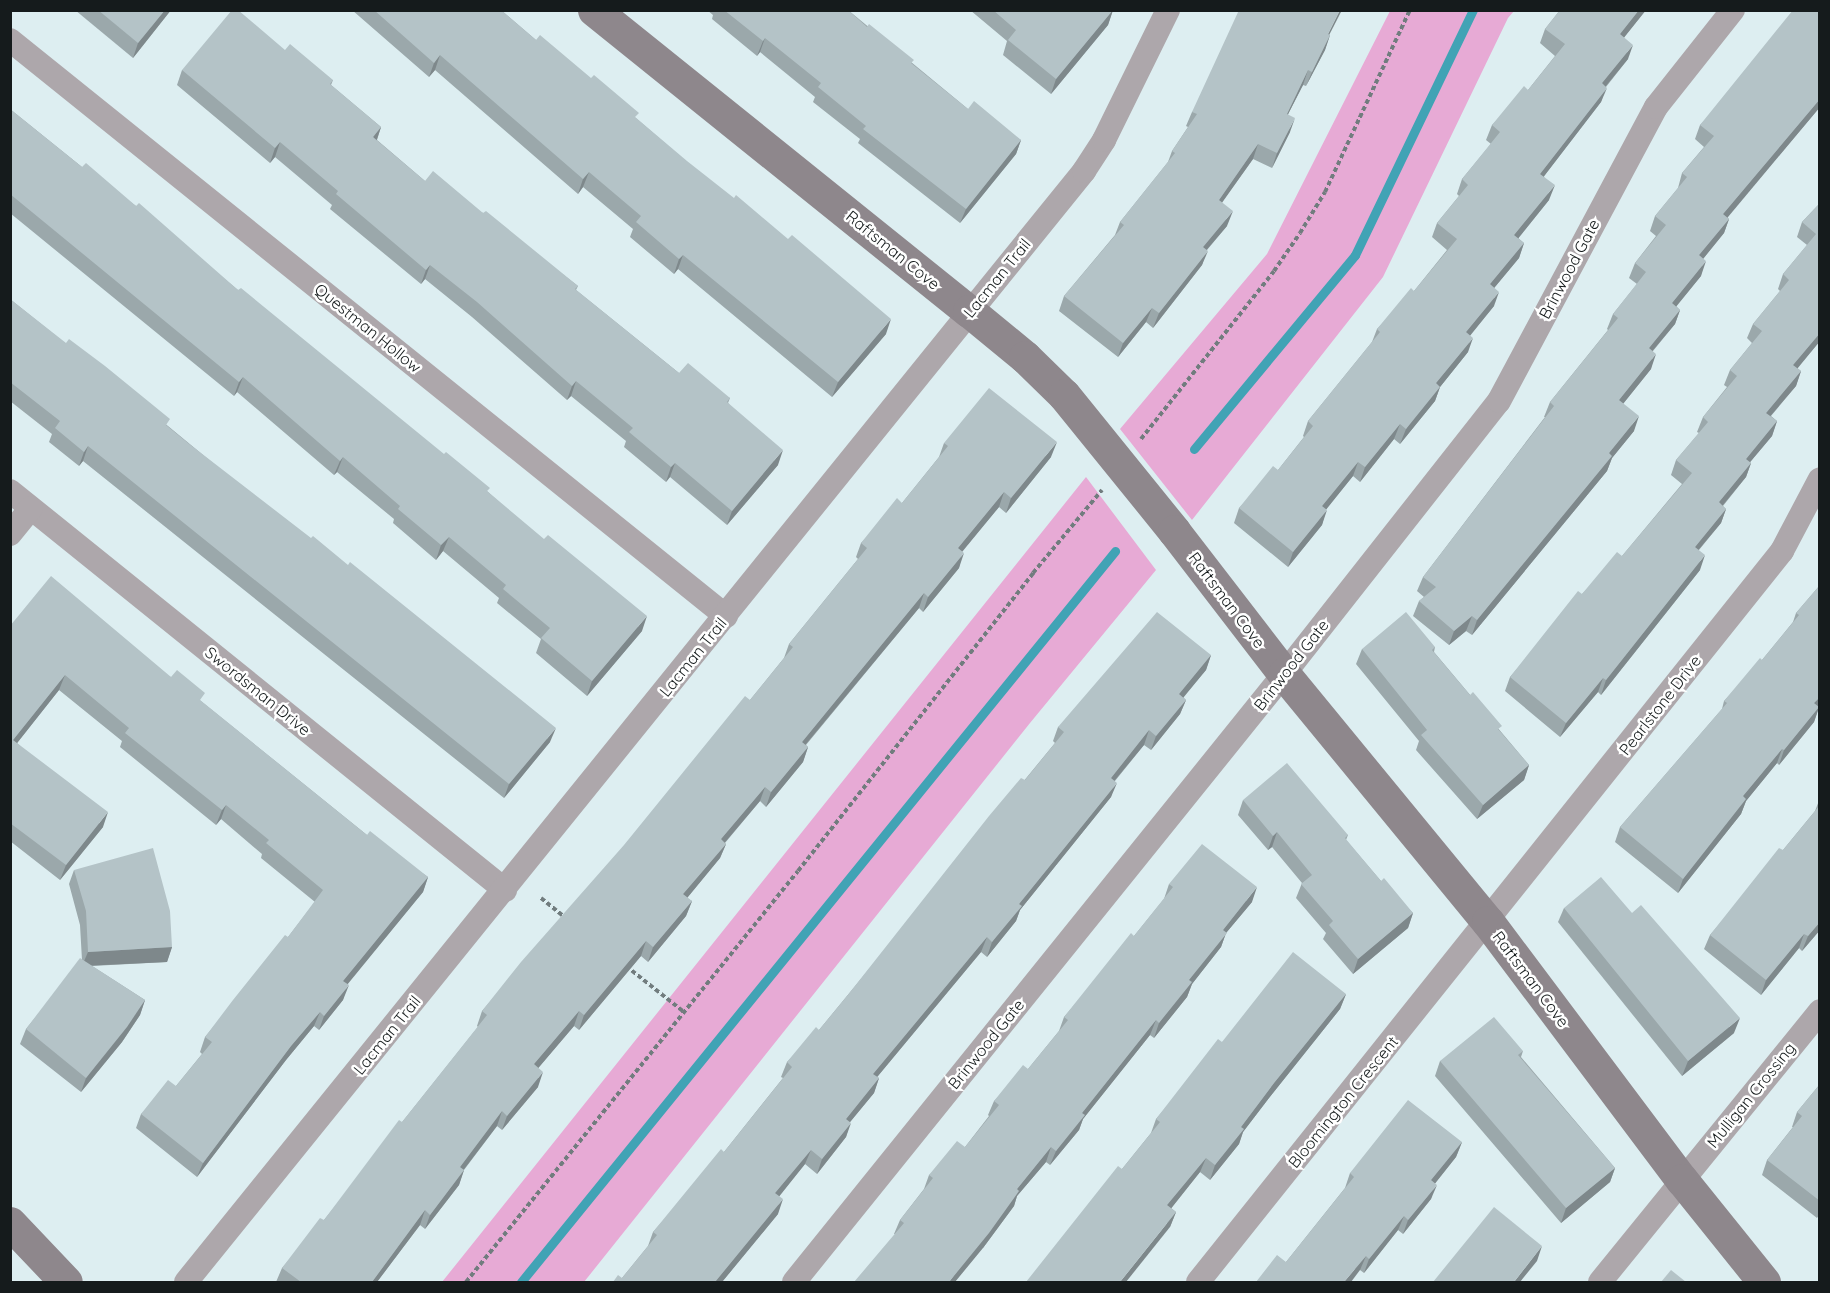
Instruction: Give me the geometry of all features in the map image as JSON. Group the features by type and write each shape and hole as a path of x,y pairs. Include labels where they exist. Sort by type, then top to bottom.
{"street":[{"name":"Raftsman Cove","path":"594,10 969,311 1024,357 1064,395 1284,674 1488,922 1682,1180 1764,1282"},
{"name":"Lacman Trail","path":"186,1282 1084,171 1104,140 1168,10"},
{"name":"Brinwood Gate","path":"794,1282 1284,674 1499,401 1656,107 1733,10"},
{"name":"Questman Hollow","path":"10,40 726,616"},
{"name":"Pearlstone Drive","path":"1488,922 1782,551 1820,479"},
{"name":"Swordsman Drive","path":"10,491 505,890"},
{"path":"10,534 31,508"},
{"name":"Bloomington Crescent","path":"1198,1282 1488,922"},
{"name":"Mulligan Crossing","path":"1682,1180 1820,1011"},
{"path":"1600,1282 1682,1180"},
{"path":"10,1223 66,1282"}],"path":[{"path":"466,1282 1274,271 1325,192 1410,10"},
{"path":"541,898 568,919"},
{"path":"621,962 684,1012"}],"shaded area":[{"path":"1390,11 1514,11 1508,18 1383,277 1192,520 1120,429 1267,254"},
{"path":"1086,477 1156,570 1030,723 584,1282 442,1282"}],"building":[{"path":"98,10 165,10 138,43"},
{"path":"232,10 238,10 285,50 290,44 333,80 330,84 381,127 373,137 425,181 433,171 483,213 486,211 578,286 575,289 679,373 688,363 730,398 727,402 783,450 732,511 675,463 671,467 629,432 633,428 576,381 572,386 477,302 430,265 426,270 336,194 338,191 280,142 275,148 182,70"},
{"path":"374,10 501,10 536,40 540,35 591,78 594,75 639,113 635,117 687,161 734,198 736,195 788,239 792,235 891,319 838,382 683,255 679,259 636,222 641,216 589,172 583,179 440,55 434,63"},
{"path":"724,10 848,10 867,27 869,24 914,60 911,63 968,109 974,101 1021,140 966,209 863,129 866,126 818,87 821,83 765,38 763,41"},
{"path":"993,10 1113,10 1056,79 1008,40 1016,30"},
{"path":"1239,10 1340,10 1312,72 1308,70 1287,114 1295,118 1277,153 1258,144 1219,200 1233,211 1203,247 1208,251 1159,313 1152,308 1123,343 1064,296 1124,225 1120,222 1175,153 1172,151 1197,114 1192,112"},
{"path":"1560,10 1639,10 1620,34 1633,45 1602,83 1607,88 1540,174 1555,185 1514,235 1524,243 1490,284 1499,292 1466,332 1473,338 1436,383 1440,387 1406,429 1400,424 1365,467 1358,462 1322,506 1327,510 1293,552 1239,508 1273,466 1278,470 1313,426 1308,421 1380,332 1377,329 1411,288 1414,291 1457,239 1437,223 1468,185 1462,179 1500,132 1492,125 1524,86 1528,90 1565,44 1545,29"},
{"path":"1793,10 1820,10 1820,99 1723,214 1729,219 1699,255 1706,261 1672,303 1680,310 1649,348 1656,354 1619,400 1639,416 1609,453 1612,456 1477,620 1472,616 1454,631 1419,601 1436,587 1423,577 1554,406 1550,402 1618,318 1613,314 1646,272 1635,263 1666,225 1655,216 1687,177 1682,173 1714,136 1700,125"},
{"path":"10,109 82,167 86,163 136,206 139,203 238,290 241,288 444,454 446,452 490,488 487,491 544,539 548,535 647,616 592,681 541,638 550,628 503,589 506,585 449,537 441,545 398,509 400,506 343,457 340,461 243,377 239,382 10,194"},
{"path":"1820,203 1820,333 1793,365 1801,371 1766,413 1777,421 1746,459 1751,463 1719,502 1726,509 1695,547 1705,555 1606,680 1603,678 1566,723 1510,677 1578,591 1582,594 1617,552 1622,556 1692,473 1676,460 1708,422 1703,417 1737,376 1730,370 1762,331 1753,324 1789,280 1783,274 1816,234 1802,222"},
{"path":"10,299 66,343 69,339 105,366 170,419 166,425 188,443 311,538 313,536 348,565 350,562 556,728 509,784 88,446 84,452 55,428 60,421 10,382"},
{"path":"989,388 1057,442 1011,498 1004,492 958,548 964,553 928,597 924,593 802,742 808,747 771,792 765,787 721,839 726,844 683,894 692,901 653,947 646,941 584,1015 579,1011 534,1064 543,1072 507,1116 502,1111 460,1167 464,1170 430,1215 425,1210 372,1282 301,1282 282,1268 320,1218 324,1220 399,1120 402,1122 487,1015 482,1011 521,962 624,845 745,696 750,700 793,647 789,644 867,548 861,543 897,498 902,503 948,446 944,443"},
{"path":"51,576 171,677 177,670 205,693 200,700 367,835 370,831 428,877 343,981 349,985 324,1016 320,1012 291,1046 203,1163 141,1114 168,1080 176,1086 212,1042 205,1037 285,935 288,937 323,890 266,843 269,840 226,805 222,810 125,733 129,728 65,675 13,740 108,812 66,865 10,823 10,626"},
{"path":"1820,585 1820,697 1814,703 1819,707 1743,796 1746,799 1683,879 1620,827 1727,703 1724,701 1760,658 1762,660 1799,615 1796,613"},
{"path":"1157,612 1211,655 1179,694 1186,700 1156,736 1149,730 1111,778 1117,783 1019,904 1022,906 992,942 987,937 873,1074 879,1078 846,1119 851,1123 822,1159 811,1150 775,1193 783,1199 715,1282 613,1282 618,1275 622,1278 657,1235 653,1232 721,1149 724,1152 792,1067 787,1062 816,1027 819,1030 1021,778 1025,780 1064,732 1058,727"},
{"path":"1406,612 1435,647 1432,650 1470,695 1473,692 1502,726 1498,729 1529,765 1483,805 1421,735 1427,730 1362,649"},
{"path":"1287,763 1348,835 1345,838 1381,881 1384,878 1413,913 1358,959 1329,925 1333,921 1301,884 1312,875 1277,832 1273,836 1243,800"},
{"path":"1820,805 1820,922 1808,936 1804,934 1766,980 1710,935 1779,848 1783,850"},
{"path":"1202,844 1257,887 1223,930 1227,933 1189,980 1192,982 1159,1023 1156,1020 1082,1113 1085,1115 1056,1151 1051,1147 1017,1189 1019,1191 989,1233 949,1282 854,1282 904,1223 900,1220 933,1178 929,1175 957,1141 965,1147 999,1105 994,1101 1023,1065 1028,1069 1068,1020 1064,1017 1131,933 1134,936 1173,887 1169,884"},
{"path":"153,848 170,911 172,947 88,952 86,911 74,870"},
{"path":"1601,877 1632,913 1641,905 1740,1018 1688,1061 1564,908"},
{"path":"1293,952 1346,994 1274,1083 1241,1127 1244,1129 1215,1165 1206,1158 1167,1205 1176,1212 1120,1282 1026,1282 1118,1166 1122,1169 1160,1122 1156,1119 1218,1039 1222,1042"},
{"path":"80,958 145,1000 127,1027 86,1078 26,1029"},
{"path":"1494,1017 1523,1051 1518,1055 1615,1168 1566,1208 1440,1061"},
{"path":"1820,1084 1820,1201 1767,1160 1802,1116 1797,1112"},
{"path":"1408,1100 1462,1142 1431,1180 1437,1185 1408,1220 1404,1216 1369,1259 1366,1256 1344,1282 1256,1282 1277,1255 1286,1262 1354,1177 1350,1173"},
{"path":"1494,1207 1542,1246 1514,1282 1433,1282"},
{"path":"1671,1270 1686,1282 1661,1282"}],"waterway":[{"path":"1194,449 1355,255 1473,10"},
{"path":"521,1282 1115,551"}]}
